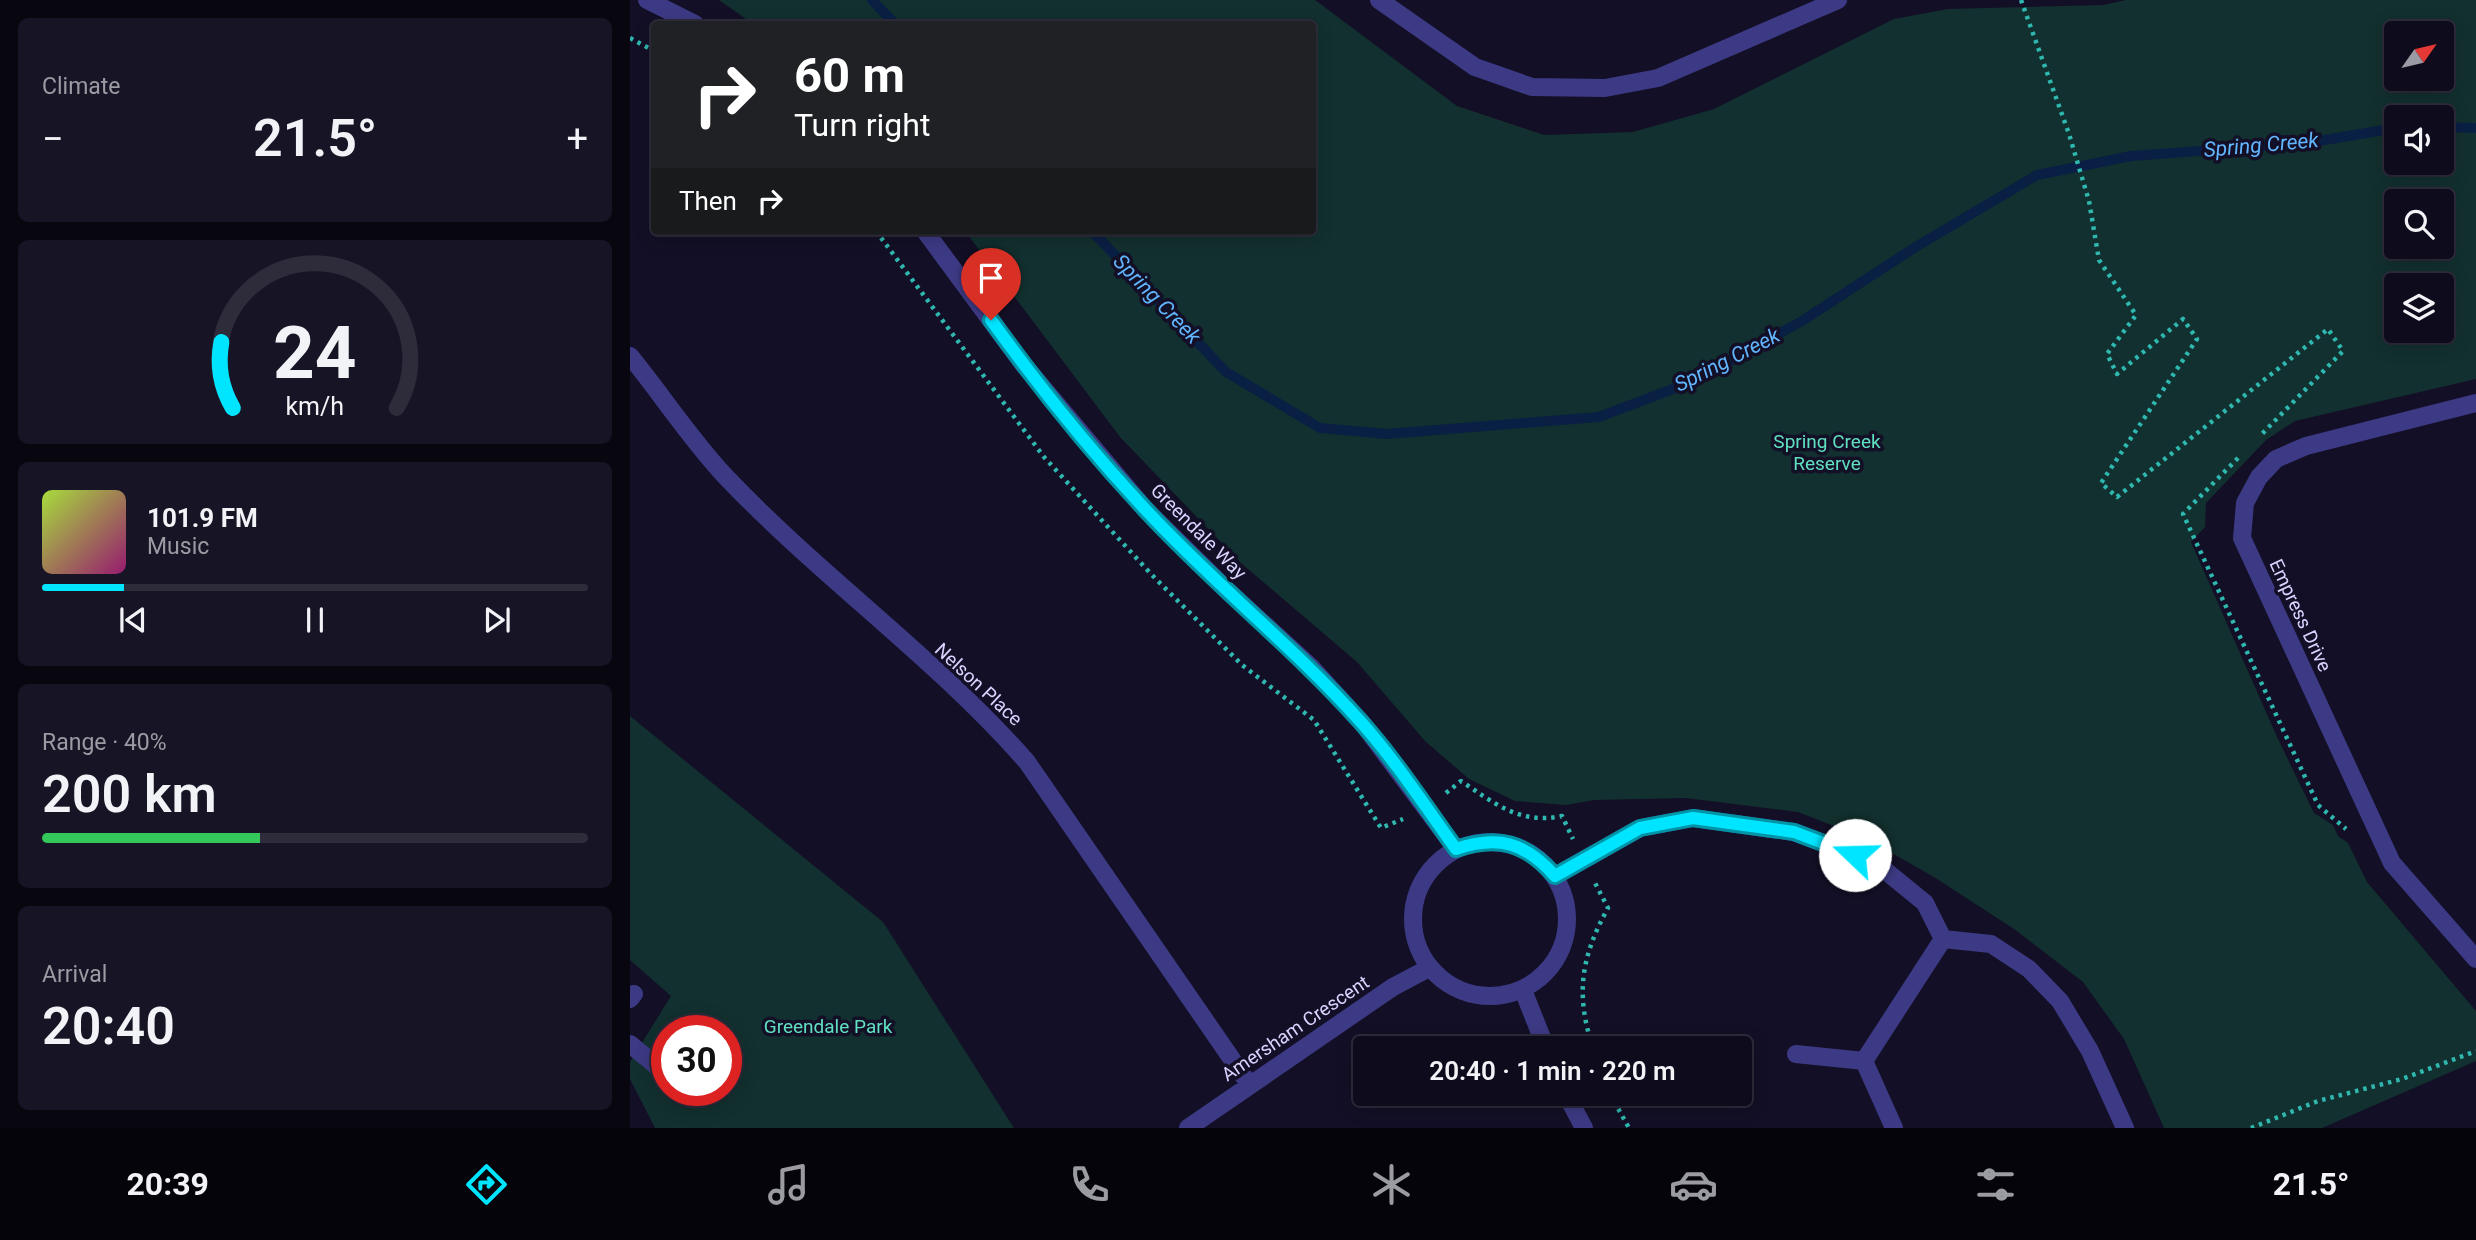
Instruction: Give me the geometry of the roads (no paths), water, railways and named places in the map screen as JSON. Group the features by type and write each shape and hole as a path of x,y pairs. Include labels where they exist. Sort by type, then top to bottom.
{"street":[{"path":"647,0 689,21"},
{"path":"1379,0 1475,67 1532,87 1605,89 1658,78 1838,0"},
{"name":"Greendale Way","path":"928,235 1023,364 1145,509 1229,592 1312,668 1354,715 1456,849"},
{"name":"Nelson Place","path":"630,356 725,475 820,567 997,727 1027,761 1249,1084"},
{"name":"Empress Drive","path":"2476,403 2306,446 2277,459 2259,477 2245,503 2242,538 2392,863 2476,959"},
{"path":"1555,876 1640,828 1693,818 1794,832 1876,863 1924,903 1943,939"},
{"path":"1499,841 1521,847 1540,859 1555,876 1566,900 1568,927 1560,953 1545,975 1523,990 1498,997 1473,995 1449,985 1429,968 1418,947 1413,925 1414,902 1422,880 1437,862 1456,849 1477,842 1499,841"},
{"path":"1864,1061 1943,939"},
{"path":"1943,939 1991,944 2029,968 2060,1001 2090,1051 2125,1128"},
{"name":"Amersham Crescent","path":"1188,1128 1393,987 1429,968"},
{"path":"1523,990 1541,1036"},
{"path":"630,1044 651,1062"},
{"path":"1796,1054 1864,1061"},
{"path":"1864,1061 1894,1128"},
{"path":"1572,1106 1584,1128"}],"waterway":[{"name":"Spring Creek","path":"872,0 892,21"},
{"name":"Spring Creek","path":"2454,127 2476,128"},
{"name":"Spring Creek","path":"1096,235 1226,372 1320,428 1387,434 1599,417 1694,381 1802,321 1914,248 2037,175 2131,156 2307,143 2384,130"}],"park label":[{"name":"Spring Creek Reserve","path":"1827,452"},
{"name":"Greendale Park","path":"828,1026"}]}
